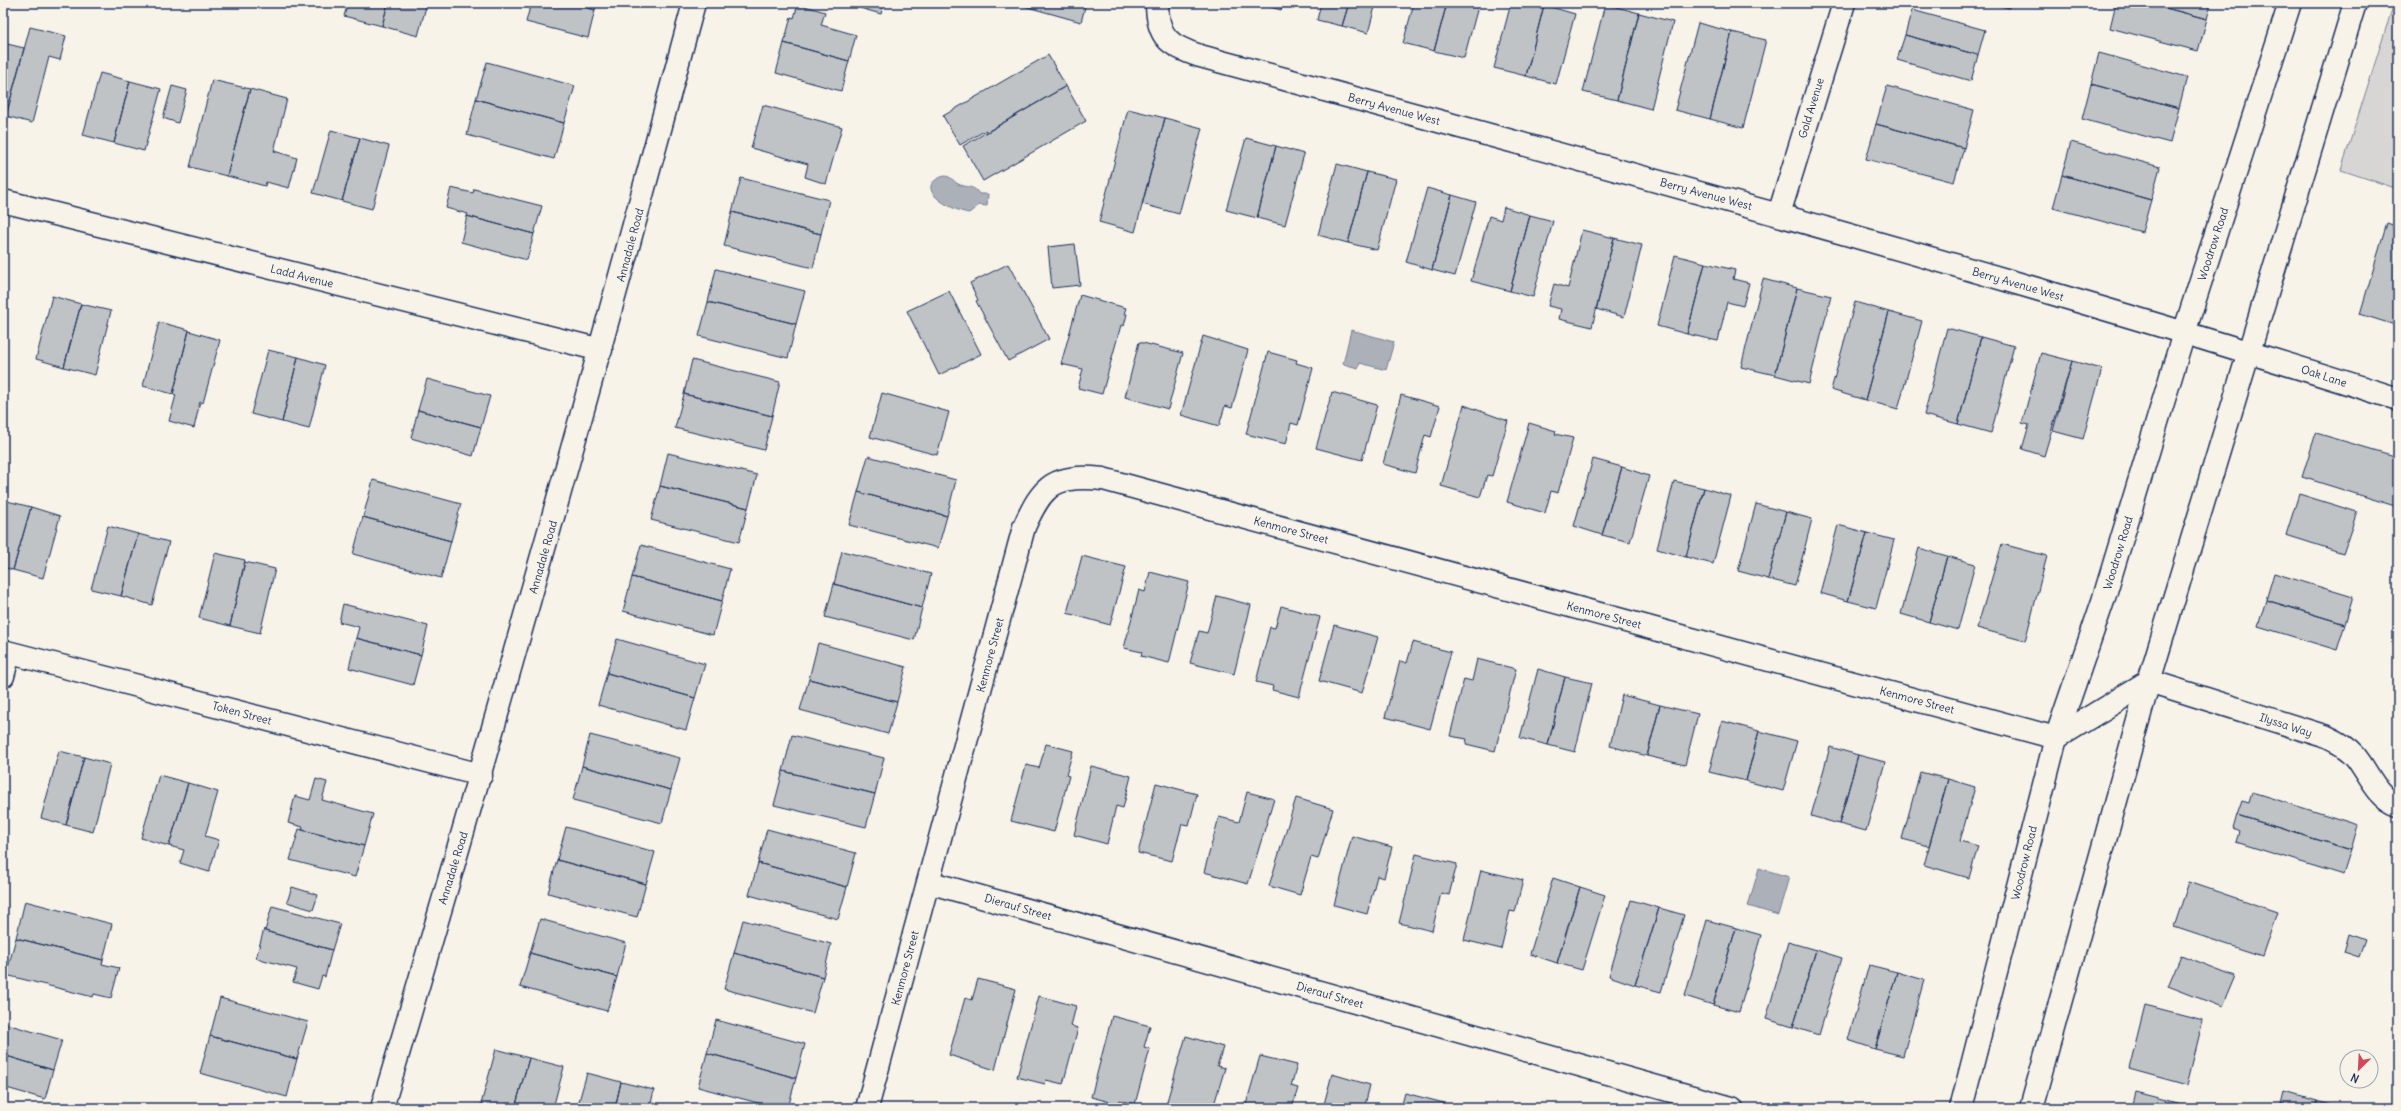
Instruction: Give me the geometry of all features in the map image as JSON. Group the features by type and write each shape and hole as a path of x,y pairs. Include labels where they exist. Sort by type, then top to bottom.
{"street":[{"name":"Annadale Road","path":"382,1108 481,776 601,350 694,3"},
{"name":"Berry Avenue West","path":"1157,3 1157,20 1164,37 1179,49 1200,56 1779,214 2250,352"},
{"name":"Gold Avenue","path":"1779,214 1844,3"},
{"name":"Woodrow Road","path":"1961,1108 2056,738 2103,601 2184,333 2290,3"},
{"path":"2031,1108 2149,681 2355,3"},
{"name":"Ladd Avenue","path":"3,201 601,350"},
{"name":"Oak Lane","path":"2250,352 2398,399"},
{"name":"Kenmore Street","path":"867,1108 1024,527 1036,501 1054,483 1077,476 1103,479 2056,738"},
{"path":"3,676 6,652"},
{"name":"Token Street","path":"6,652 481,776"},
{"path":"2056,738 2149,681"},
{"name":"Ilyssa Way","path":"2149,681 2327,737 2344,745 2356,756 2374,785 2392,803 2398,805"},
{"name":"Dierauf Street","path":"928,882 1732,1108"}],"shaded area":[{"path":"2394,3 2398,3 2398,189 2341,170"},
{"path":"944,176 950,177 958,184 975,189 979,194 988,194 987,206 979,205 969,213 945,204 932,192 931,187 934,181"},
{"path":"1351,330 1394,342 1386,370 1360,363 1358,368 1343,364"},
{"path":"1759,868 1789,877 1778,915 1748,906"}],"building":[{"path":"348,3 388,3 382,26 344,16"},
{"path":"388,3 427,3 418,36 382,26"},
{"path":"531,3 571,3 595,10 588,38 526,22"},
{"path":"571,3 597,3 595,10"},
{"path":"842,3 884,3 881,14"},
{"path":"1013,3 1086,3 1081,22"},
{"path":"1256,3 1283,3 1281,10"},
{"path":"1321,3 1349,3 1342,26 1317,20"},
{"path":"1349,3 1376,3 1368,33 1342,26"},
{"path":"1414,3 1447,3 1434,51 1403,43"},
{"path":"1447,3 1479,3 1464,58 1434,51"},
{"path":"1511,3 1544,5 1526,76 1494,68"},
{"path":"1988,3 2010,3 2009,8"},
{"path":"2116,3 2147,3 2207,19 2198,51 2110,28"},
{"path":"2147,3 2211,3 2207,19"},
{"path":"798,4 825,12 821,25 856,35 849,61 784,43 791,17 794,18"},
{"path":"1605,4 1639,13 1617,100 1583,92"},
{"path":"1544,5 1575,14 1556,84 1526,76"},
{"path":"1912,10 1985,30 1978,55 1905,35"},
{"path":"1639,13 1673,22 1651,109 1617,100"},
{"path":"1698,23 1732,32 1710,119 1675,110"},
{"path":"30,27 66,36 60,60 49,57 32,123 6,116"},
{"path":"1732,32 1766,40 1743,128 1710,119"},
{"path":"1905,35 1978,55 1971,81 1897,60"},
{"path":"3,43 24,48 6,116 3,115"},
{"path":"784,43 849,61 841,91 776,73"},
{"path":"2099,53 2187,77 2179,108 2091,84"},
{"path":"1048,55 1066,86 986,133 986,130 960,145 943,116"},
{"path":"487,62 575,86 564,123 476,99"},
{"path":"100,73 130,81 114,143 83,135"},
{"path":"212,80 250,89 227,176 190,167"},
{"path":"130,81 161,89 144,151 114,143"},
{"path":"2091,84 2179,108 2170,143 2082,119"},
{"path":"172,86 187,90 178,123 163,118"},
{"path":"1066,86 1086,121 983,181 963,146"},
{"path":"1887,86 1974,110 1964,148 1876,124"},
{"path":"250,89 287,99 274,151 297,158 289,188 266,182 265,186 227,176"},
{"path":"476,99 564,123 554,159 467,135"},
{"path":"763,105 842,127 826,184 805,177 808,164 751,148"},
{"path":"1128,109 1165,118 1135,232 1099,222"},
{"path":"1165,118 1202,128 1179,214 1142,204"},
{"path":"1876,124 1964,148 1954,182 1866,159"},
{"path":"331,130 360,138 342,201 313,193"},
{"path":"360,138 389,146 372,209 342,201"},
{"path":"1246,138 1276,146 1257,218 1226,210"},
{"path":"2071,142 2160,167 2151,200 2062,175"},
{"path":"1276,146 1304,154 1285,225 1257,218"},
{"path":"1337,164 1367,172 1348,243 1318,235"},
{"path":"1367,172 1396,179 1377,250 1348,243"},
{"path":"2062,175 2151,200 2142,232 2053,208"},
{"path":"741,178 829,200 821,234 732,212"},
{"path":"451,188 473,193 474,189 542,206 534,234 467,216 468,214 446,208"},
{"path":"1427,188 1452,195 1432,270 1406,262"},
{"path":"1452,195 1476,202 1455,276 1432,270"},
{"path":"1504,207 1530,215 1510,291 1471,281 1489,216 1501,220"},
{"path":"732,212 821,234 813,268 724,246"},
{"path":"1530,215 1553,221 1533,297 1510,291"},
{"path":"467,216 534,234 527,260 461,242"},
{"path":"2387,223 2398,227 2398,326 2360,314"},
{"path":"1582,230 1614,238 1592,327 1559,319 1561,309 1548,306 1554,284 1568,288"},
{"path":"1614,238 1642,245 1624,317 1596,309"},
{"path":"1075,244 1080,285 1052,288 1048,247"},
{"path":"1675,255 1705,263 1687,334 1657,326"},
{"path":"1705,263 1735,270 1733,279 1749,283 1743,306 1727,302 1718,341 1687,334"},
{"path":"1008,264 1049,339 1008,361 976,301 978,300 970,283"},
{"path":"716,269 805,291 796,324 708,302"},
{"path":"1763,279 1797,288 1775,375 1741,367"},
{"path":"1797,288 1831,296 1809,384 1775,375"},
{"path":"949,291 981,354 939,375 907,311"},
{"path":"1080,295 1126,308 1124,314 1127,314 1124,326 1121,325 1102,394 1078,388 1083,369 1061,364"},
{"path":"52,296 81,304 64,367 36,359"},
{"path":"708,302 796,324 788,358 699,336"},
{"path":"1855,302 1889,312 1865,400 1831,390"},
{"path":"81,304 111,311 95,375 64,367"},
{"path":"1889,312 1922,321 1898,409 1865,400"},
{"path":"159,322 189,330 173,394 143,386"},
{"path":"1947,328 1981,337 1958,424 1924,415"},
{"path":"189,331 220,340 203,403 200,402 194,428 169,421 176,395 173,394"},
{"path":"1203,336 1248,350 1232,408 1225,406 1219,426 1181,415"},
{"path":"1981,337 2014,346 1991,433 1958,424"},
{"path":"1139,342 1183,353 1168,409 1125,397"},
{"path":"268,350 298,357 282,422 251,414"},
{"path":"1268,352 1297,360 1296,363 1313,368 1298,425 1291,423 1286,444 1246,434"},
{"path":"2041,353 2072,361 2044,456 2022,449 2029,425 2022,423"},
{"path":"298,357 325,365 309,429 282,422"},
{"path":"692,360 780,382 772,416 684,394"},
{"path":"2072,361 2102,369 2083,439 2053,431"},
{"path":"427,379 490,396 481,427 418,410"},
{"path":"1332,392 1377,405 1362,460 1316,448"},
{"path":"882,393 949,412 937,455 870,437"},
{"path":"684,394 772,416 764,450 675,428"},
{"path":"1401,395 1440,406 1431,437 1425,435 1415,473 1383,464"},
{"path":"1464,405 1508,421 1492,476 1487,475 1480,497 1441,486"},
{"path":"418,410 481,427 473,456 411,438"},
{"path":"1529,423 1556,431 1555,434 1573,438 1558,493 1551,491 1545,513 1507,502"},
{"path":"2316,433 2398,457 2398,507 2302,477"},
{"path":"668,453 757,475 748,508 660,486"},
{"path":"868,456 956,480 947,516 858,492"},
{"path":"1593,459 1622,467 1602,535 1574,526"},
{"path":"1622,467 1649,476 1630,542 1602,535"},
{"path":"373,480 461,504 451,541 363,517"},
{"path":"1674,481 1704,488 1686,557 1657,549"},
{"path":"660,486 748,508 739,542 651,520"},
{"path":"1704,488 1731,496 1713,564 1686,557"},
{"path":"858,492 947,516 938,548 849,525"},
{"path":"2299,494 2357,512 2343,553 2286,535"},
{"path":"3,500 31,507 13,570 3,567"},
{"path":"1756,504 1786,512 1768,579 1738,571"},
{"path":"31,507 60,516 43,578 13,570"},
{"path":"1786,512 1812,519 1795,586 1768,579"},
{"path":"363,517 451,541 441,578 353,554"},
{"path":"1838,525 1867,533 1848,601 1820,593"},
{"path":"108,526 138,534 121,596 91,589"},
{"path":"1867,533 1894,540 1876,608 1848,601"},
{"path":"138,534 169,542 152,605 121,596"},
{"path":"2002,544 2047,556 2025,641 1977,628"},
{"path":"641,545 730,569 722,601 632,577"},
{"path":"1919,548 1947,556 1929,622 1901,614"},
{"path":"842,551 931,574 922,608 834,584"},
{"path":"215,553 245,560 230,626 199,618"},
{"path":"1082,556 1126,567 1110,625 1067,613"},
{"path":"1947,556 1975,564 1958,630 1929,622"},
{"path":"245,562 275,569 260,633 230,626"},
{"path":"1150,572 1189,582 1169,663 1141,656 1142,652 1124,648 1139,590 1145,592"},
{"path":"2274,573 2353,597 2345,624 2266,600"},
{"path":"632,577 722,601 713,635 623,611"},
{"path":"834,584 922,608 914,640 825,617"},
{"path":"1217,596 1251,605 1234,674 1190,663 1199,631 1207,633"},
{"path":"2266,600 2345,624 2337,650 2258,626"},
{"path":"343,604 428,626 421,655 356,638 359,627 339,622"},
{"path":"1281,606 1320,617 1299,697 1272,690 1273,686 1256,682 1270,627 1275,628"},
{"path":"1334,625 1378,637 1362,693 1319,681"},
{"path":"356,638 421,655 413,685 349,668"},
{"path":"617,639 705,664 695,698 607,673"},
{"path":"1413,642 1451,652 1430,729 1385,717 1400,661 1407,663"},
{"path":"818,643 906,667 897,702 809,679"},
{"path":"1477,659 1516,669 1495,751 1466,744 1467,739 1450,736 1464,679 1472,681"},
{"path":"1538,669 1565,677 1548,745 1520,738"},
{"path":"607,673 695,698 686,730 598,705"},
{"path":"1565,677 1592,683 1575,752 1548,745"},
{"path":"809,679 897,702 888,734 800,710"},
{"path":"1622,695 1660,705 1647,756 1610,746"},
{"path":"1660,705 1698,714 1685,765 1647,756"},
{"path":"1722,721 1759,731 1746,781 1709,772"},
{"path":"1759,731 1797,741 1783,791 1746,781"},
{"path":"590,735 680,758 671,790 582,766"},
{"path":"792,735 884,758 875,794 783,771"},
{"path":"1046,744 1073,751 1066,775 1069,776 1054,832 1011,821 1026,765 1039,768"},
{"path":"1830,747 1858,755 1839,824 1811,816"},
{"path":"59,751 84,757 66,825 41,818"},
{"path":"1858,755 1885,762 1866,831 1839,824"},
{"path":"84,757 110,764 93,832 66,825"},
{"path":"582,766 671,790 662,823 573,800"},
{"path":"1091,766 1131,776 1123,808 1116,806 1107,844 1074,835"},
{"path":"783,771 875,794 866,827 774,805"},
{"path":"1920,772 1948,779 1929,846 1902,839"},
{"path":"159,775 188,783 169,846 141,838"},
{"path":"316,779 327,782 322,800 373,814 364,846 302,830 303,827 288,823 295,796 310,800"},
{"path":"1948,779 1975,787 1960,841 1978,846 1969,878 1924,865"},
{"path":"188,783 218,792 205,836 219,840 209,872 180,863 184,850 169,846"},
{"path":"1156,783 1197,794 1189,825 1182,824 1172,861 1138,853"},
{"path":"1247,792 1274,799 1248,884 1204,872 1219,817 1239,822"},
{"path":"2252,792 2358,825 2351,850 2237,815 2242,801 2249,803"},
{"path":"1296,798 1333,809 1318,859 1311,857 1300,895 1269,886"},
{"path":"2237,815 2351,850 2343,875 2236,842 2239,832 2233,829"},
{"path":"566,827 655,852 646,884 557,860"},
{"path":"299,829 364,846 355,877 290,860"},
{"path":"767,829 856,853 847,887 758,863"},
{"path":"1352,836 1392,847 1384,878 1377,876 1367,914 1334,905"},
{"path":"1416,854 1457,864 1449,895 1441,893 1432,931 1399,923"},
{"path":"557,860 646,884 637,917 548,893"},
{"path":"758,863 847,887 838,919 749,895"},
{"path":"1481,870 1523,880 1515,912 1510,911 1501,949 1464,940"},
{"path":"1553,878 1580,887 1557,963 1530,954"},
{"path":"2189,882 2277,912 2262,956 2174,927"},
{"path":"292,887 318,895 313,910 287,902"},
{"path":"1580,887 1605,895 1582,970 1557,963"},
{"path":"1631,900 1659,908 1635,985 1609,976"},
{"path":"25,901 112,924 103,960 16,938"},
{"path":"272,906 340,924 332,950 265,931"},
{"path":"1659,908 1684,915 1661,992 1635,985"},
{"path":"540,919 626,943 617,977 530,953"},
{"path":"743,920 831,944 823,977 734,953"},
{"path":"1707,920 1736,928 1713,1005 1685,996"},
{"path":"1736,928 1761,935 1739,1012 1713,1005"},
{"path":"264,929 265,931 332,950 325,977 322,976 318,989 293,982 297,969 256,958"},
{"path":"2349,934 2365,940 2359,957 2344,952"},
{"path":"16,938 103,960 102,964 119,968 111,998 94,994 93,997 6,975"},
{"path":"1788,942 1816,950 1793,1027 1766,1019"},
{"path":"1816,950 1842,958 1819,1035 1793,1027"},
{"path":"530,953 617,977 607,1011 520,987"},
{"path":"734,953 823,977 813,1013 724,989"},
{"path":"2181,955 2235,976 2222,1007 2168,986"},
{"path":"1869,965 1897,972 1875,1049 1848,1040"},
{"path":"1897,972 1924,980 1903,1056 1875,1049"},
{"path":"978,979 1016,989 995,1070 949,1055 965,998 972,1000"},
{"path":"1039,996 1076,1006 1071,1026 1078,1028 1063,1084 1046,1080 1045,1084 1017,1077"},
{"path":"220,998 308,1022 297,1059 210,1036"},
{"path":"2145,1005 2203,1020 2187,1085 2129,1069"},
{"path":"1112,1016 1150,1026 1144,1047 1150,1049 1135,1104 1120,1100 1118,1104 1091,1097"},
{"path":"716,1020 805,1044 796,1078 707,1053"},
{"path":"3,1023 62,1040 53,1070 3,1055"},
{"path":"210,1036 297,1059 287,1097 200,1073"},
{"path":"1186,1036 1223,1047 1217,1066 1225,1068 1213,1108 1165,1108"},
{"path":"496,1049 529,1058 515,1108 480,1108"},
{"path":"707,1053 796,1078 788,1108 777,1108 698,1087"},
{"path":"3,1055 53,1070 45,1099 3,1087"},
{"path":"1260,1056 1297,1065 1291,1086 1298,1088 1292,1108 1245,1108"},
{"path":"529,1058 564,1067 553,1108 515,1108"},
{"path":"587,1073 621,1082 615,1108 577,1108"},
{"path":"1332,1074 1370,1085 1365,1105 1371,1108 1323,1108"},
{"path":"621,1082 654,1090 650,1108 615,1108"},
{"path":"2135,1092 2166,1100 2163,1108 2131,1108"},
{"path":"2284,1092 2315,1101 2314,1108 2280,1108"},
{"path":"1405,1093 1444,1103 1443,1108 1401,1108"},
{"path":"2166,1100 2195,1108 2163,1108"},
{"path":"2315,1101 2342,1108 2314,1108"},
{"path":"755,1105 765,1108 754,1108"}]}
